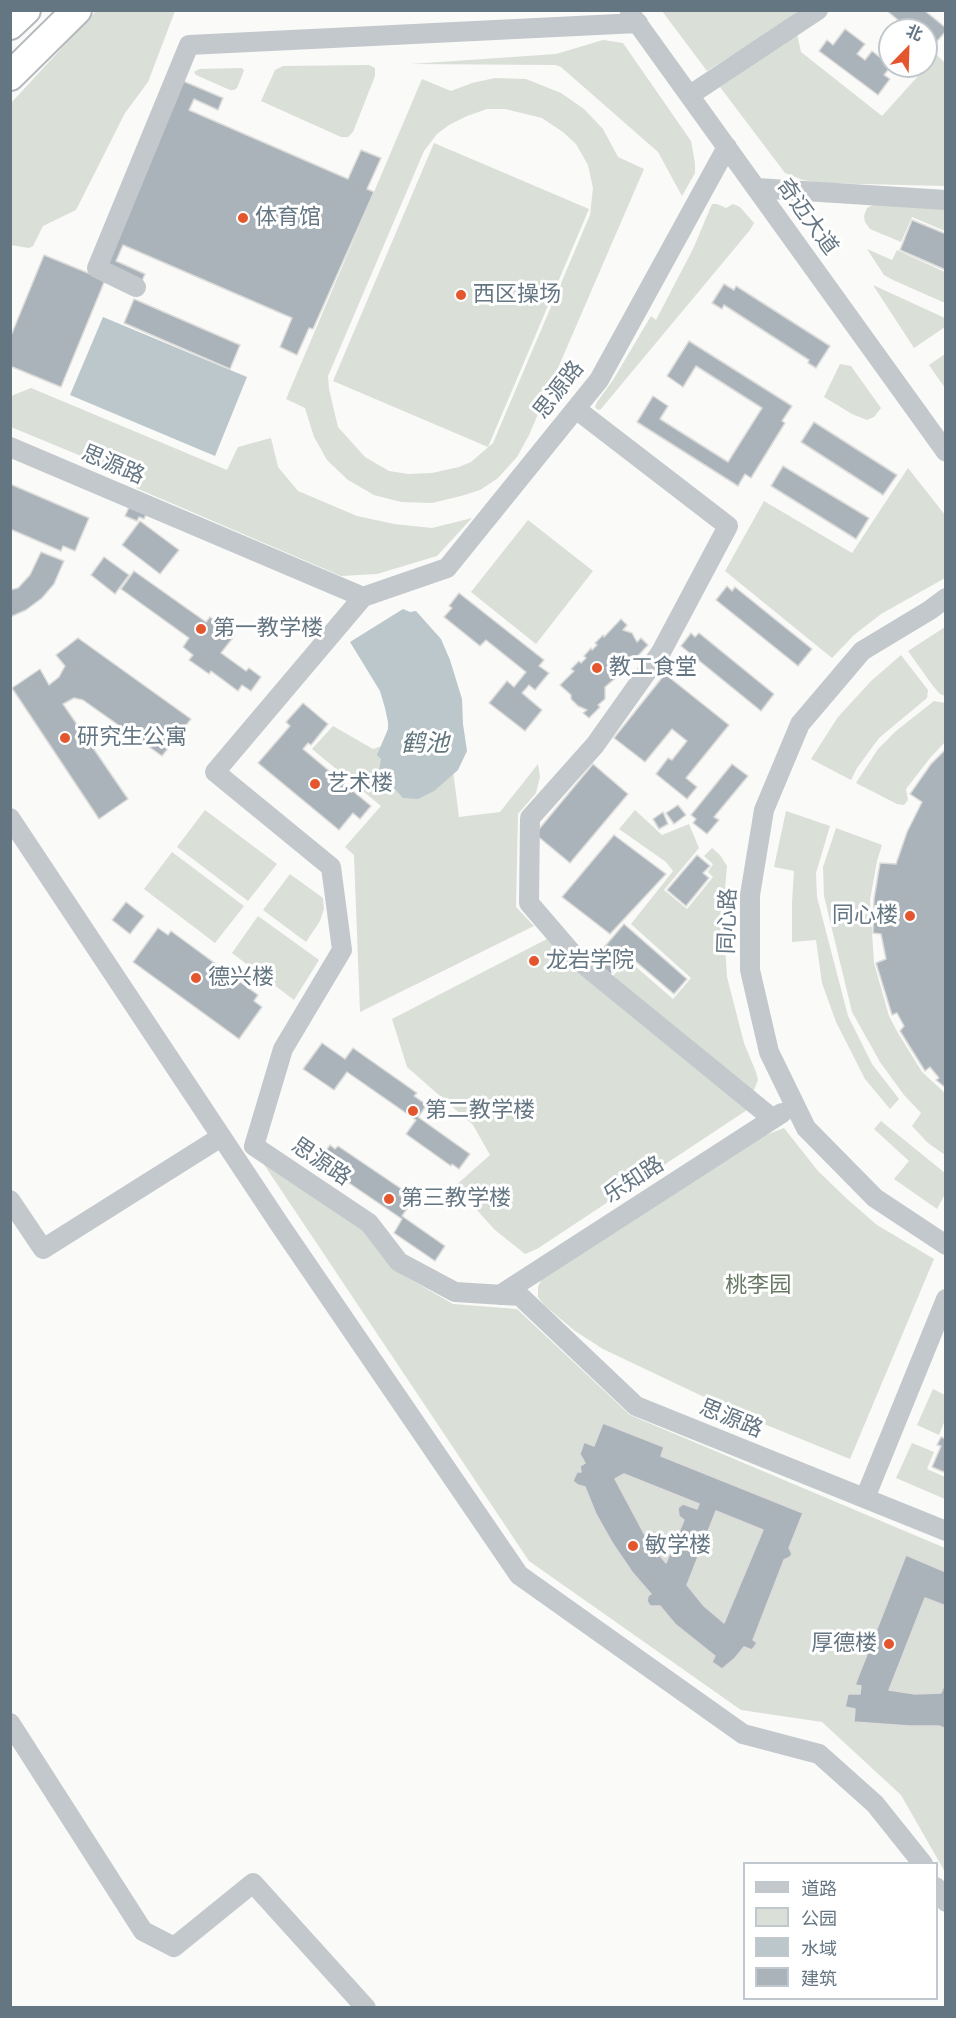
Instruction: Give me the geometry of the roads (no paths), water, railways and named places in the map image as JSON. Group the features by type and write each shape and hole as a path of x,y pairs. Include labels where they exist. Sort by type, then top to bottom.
{"highway":[{"path":"10,25 26,10"},
{"path":"10,76 77,10"}],"street":[{"path":"690,95 818,10"},
{"path":"136,287 97,268 189,45 633,17"},
{"name":"奇迈大道","path":"633,17 945,452"},
{"name":"思源路","path":"727,147 599,380 447,568 363,597 215,772 331,867 342,950 283,1049 254,1146 369,1223 399,1262 455,1292 520,1296 636,1406 945,1531"},
{"path":"757,188 945,200"},
{"path":"576,409 728,526 662,652 595,745 530,818 529,903 578,960 773,1119"},
{"name":"思源路","path":"10,447 363,597"},
{"name":"同心路","path":"945,597 930,610 862,651 800,724 764,810 750,895 750,970 769,1052 806,1128 875,1198 945,1245"},
{"path":"10,818 221,1137 519,1575 742,1734 819,1754 875,1804 922,1862"},
{"name":"乐知路","path":"500,1295 795,1105"},
{"path":"10,1200 42,1249 221,1137"},
{"path":"865,1498 945,1299"},
{"path":"10,1723 143,1931 174,1947 253,1883 366,2007"}],"water":[{"path":"103,317 247,377 215,456 70,395"},
{"name":"鹤池","path":"403,609 410,612 416,611 441,639 462,699 467,751 458,770 434,791 418,799 403,798 379,771 381,759 377,755 388,729 385,708 380,691 350,642"}],"place":[{"name":"体育馆","path":"243,218"},
{"name":"西区操场","path":"461,295"},
{"name":"第一教学楼","path":"201,629"},
{"name":"教工食堂","path":"597,668"},
{"name":"研究生公寓","path":"65,738"},
{"name":"艺术楼","path":"315,784"},
{"name":"同心楼","path":"910,916"},
{"name":"龙岩学院","path":"534,961"},
{"name":"德兴楼","path":"196,978"},
{"name":"第二教学楼","path":"413,1111"},
{"name":"第三教学楼","path":"389,1199"},
{"name":"敏学楼","path":"633,1546"},
{"name":"厚德楼","path":"889,1644"}],"park label":[{"name":"桃李园","path":"758,1286"}]}
